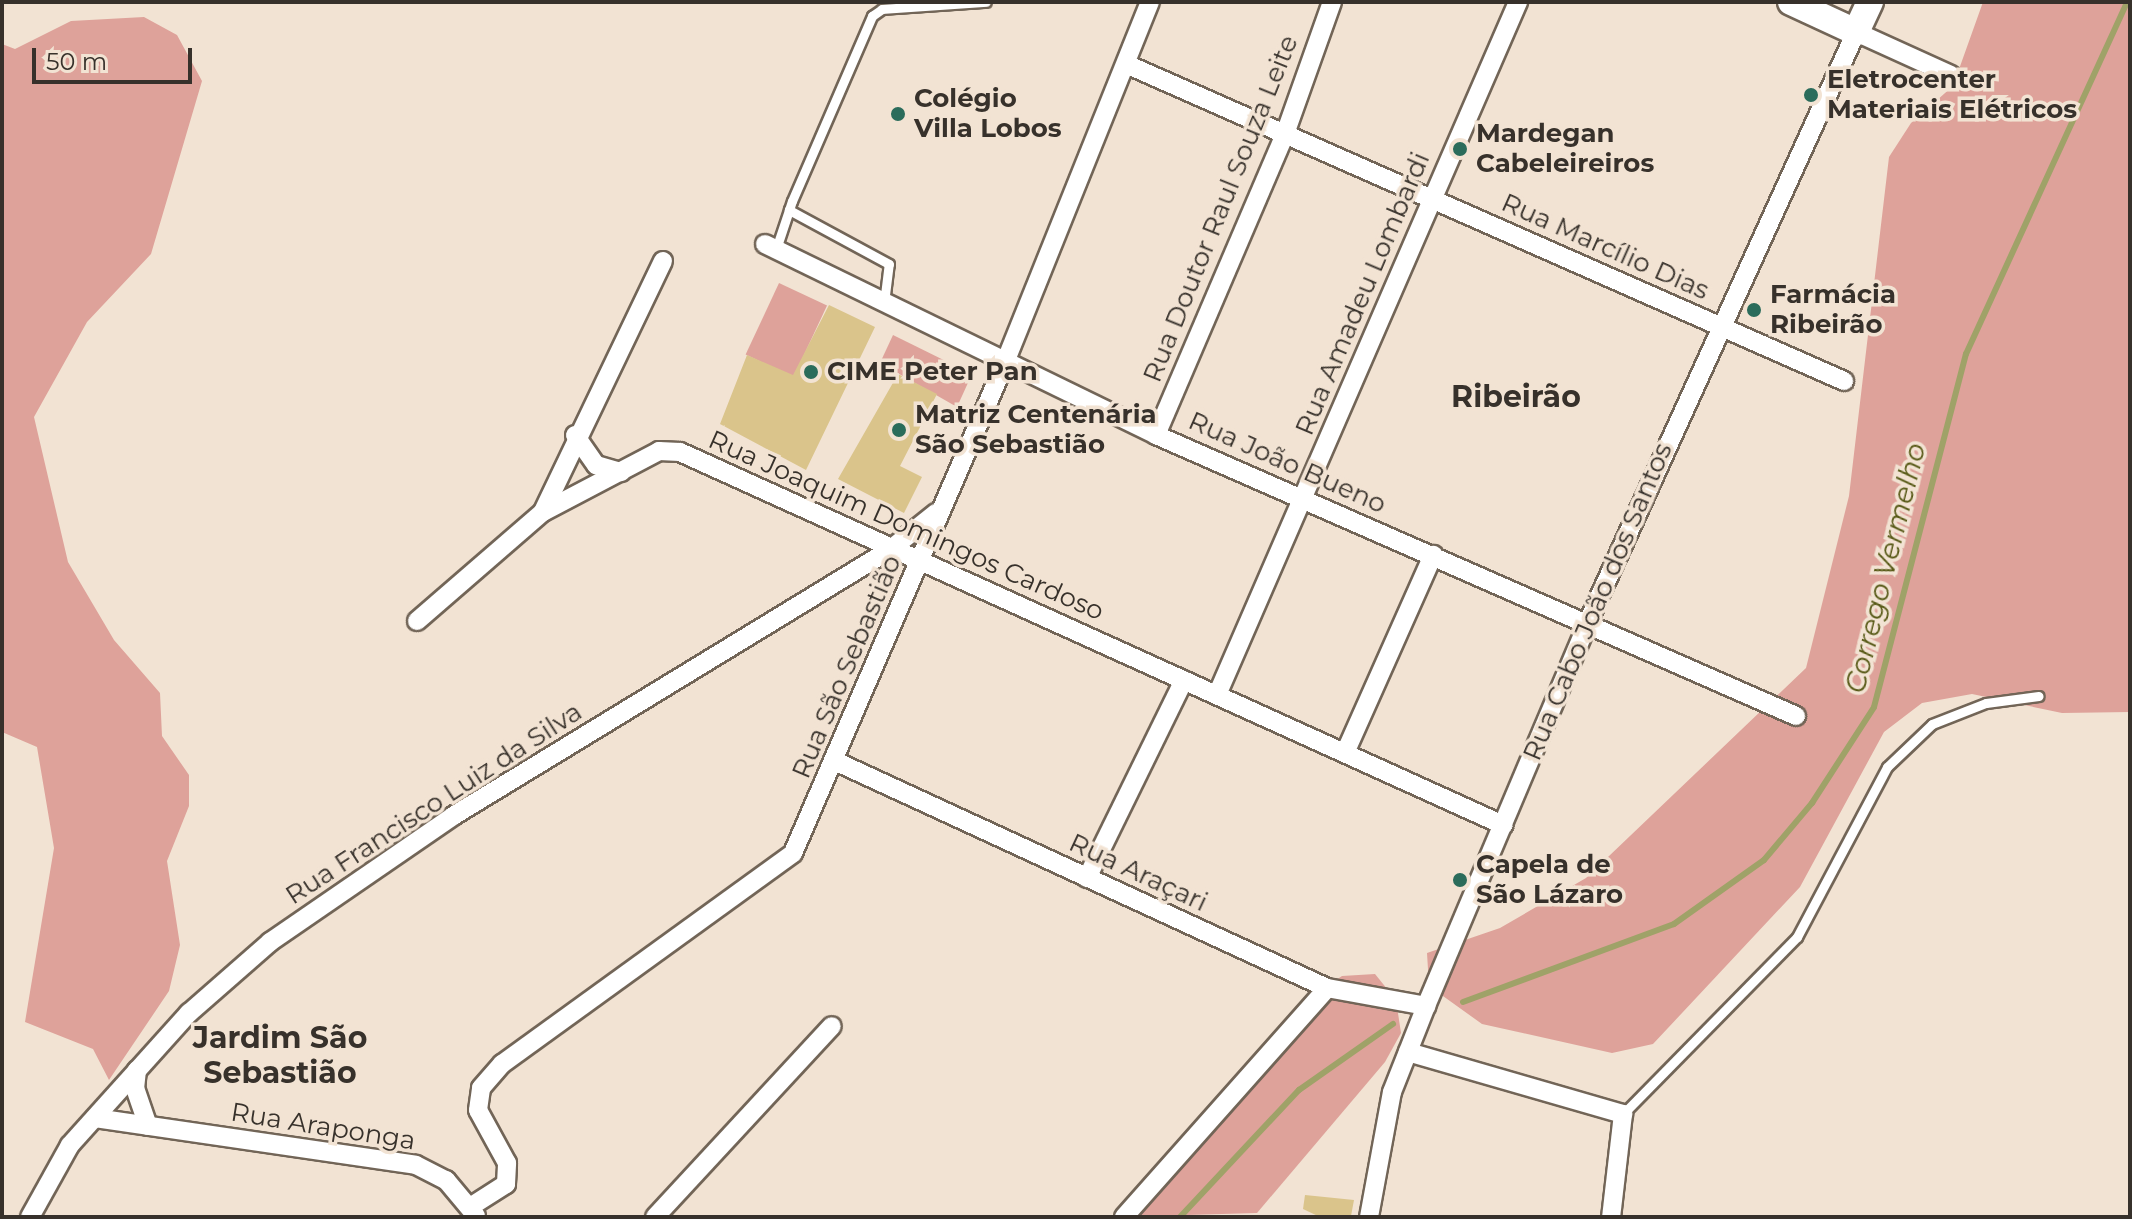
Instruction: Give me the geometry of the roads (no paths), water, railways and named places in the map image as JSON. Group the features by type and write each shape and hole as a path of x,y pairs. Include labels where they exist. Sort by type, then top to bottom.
{"street":[{"name":"Rua São Sebastião","path":"473,1212 506,1184 507,1163 478,1110 481,1088 502,1064 769,877 793,853 837,762 921,560 937,513 1004,365 1150,2"},
{"name":"Rua Doutor Raul Souza Leite","path":"1156,435 1285,134 1332,2"},
{"name":"Rua Amadeu Lombardi","path":"1217,695 1518,2"},
{"path":"1791,2 1951,75"},
{"name":"Rua Cabo João dos Santos","path":"1369,1217 1392,1092 1426,1006 1587,624 1718,326 1870,2"},
{"name":"Rua Marcílio Dias","path":"1126,64 1844,381"},
{"name":"Rua João Bueno","path":"770,247 1004,365 1156,435 1796,716"},
{"path":"417,621 543,512 575,435 663,261"},
{"path":"575,435 596,465 621,472"},
{"name":"Rua Joaquim Domingos Cardoso","path":"543,512 659,451 680,452 1503,825"},
{"name":"Rua Francisco Luiz da Silva","path":"30,1217 70,1145 189,1013 283,933 453,816 891,549 937,513"},
{"path":"1345,753 1433,555"},
{"path":"1087,878 1184,680"},
{"name":"Rua Araçari","path":"837,762 1327,988 1426,1006"},
{"path":"1124,1217 1327,988"},
{"path":"655,1217 832,1026"},
{"path":"1408,1052 1623,1114 1611,1217"},
{"path":"137,1070 135,1088 148,1126"},
{"name":"Rua Araponga","path":"95,1118 416,1165 446,1180 473,1212"}],"lane":[{"path":"770,247 789,210 872,16 882,9 986,2"},
{"path":"789,210 889,264 884,303"},
{"path":"1623,1114 1797,937 1887,767 1932,724 1986,703 2039,696"}],"waterway":[{"name":"Corrego Vermelho","path":"1463,1002 1674,924 1764,860 1812,803 1874,707 1966,354 2127,2"},
{"name":"Corrego Vermelho","path":"1180,1217 1299,1090 1393,1024"}],"place":[{"name":"Eletrocenter Materiais Elétricos","path":"1811,95"},
{"name":"Colégio Villa Lobos","path":"898,114"},
{"name":"Mardegan Cabeleireiros","path":"1460,149"},
{"name":"Farmácia Ribeirão","path":"1754,310"},
{"name":"CIME Peter Pan","path":"811,372"},
{"name":"Matriz Centenária São Sebastião","path":"899,430"},
{"name":"Capela de São Lázaro","path":"1460,880"}],"district":[{"name":"Ribeirão","path":"1516,397"},
{"name":"Jardim São Sebastião","path":"280,1055"}]}
